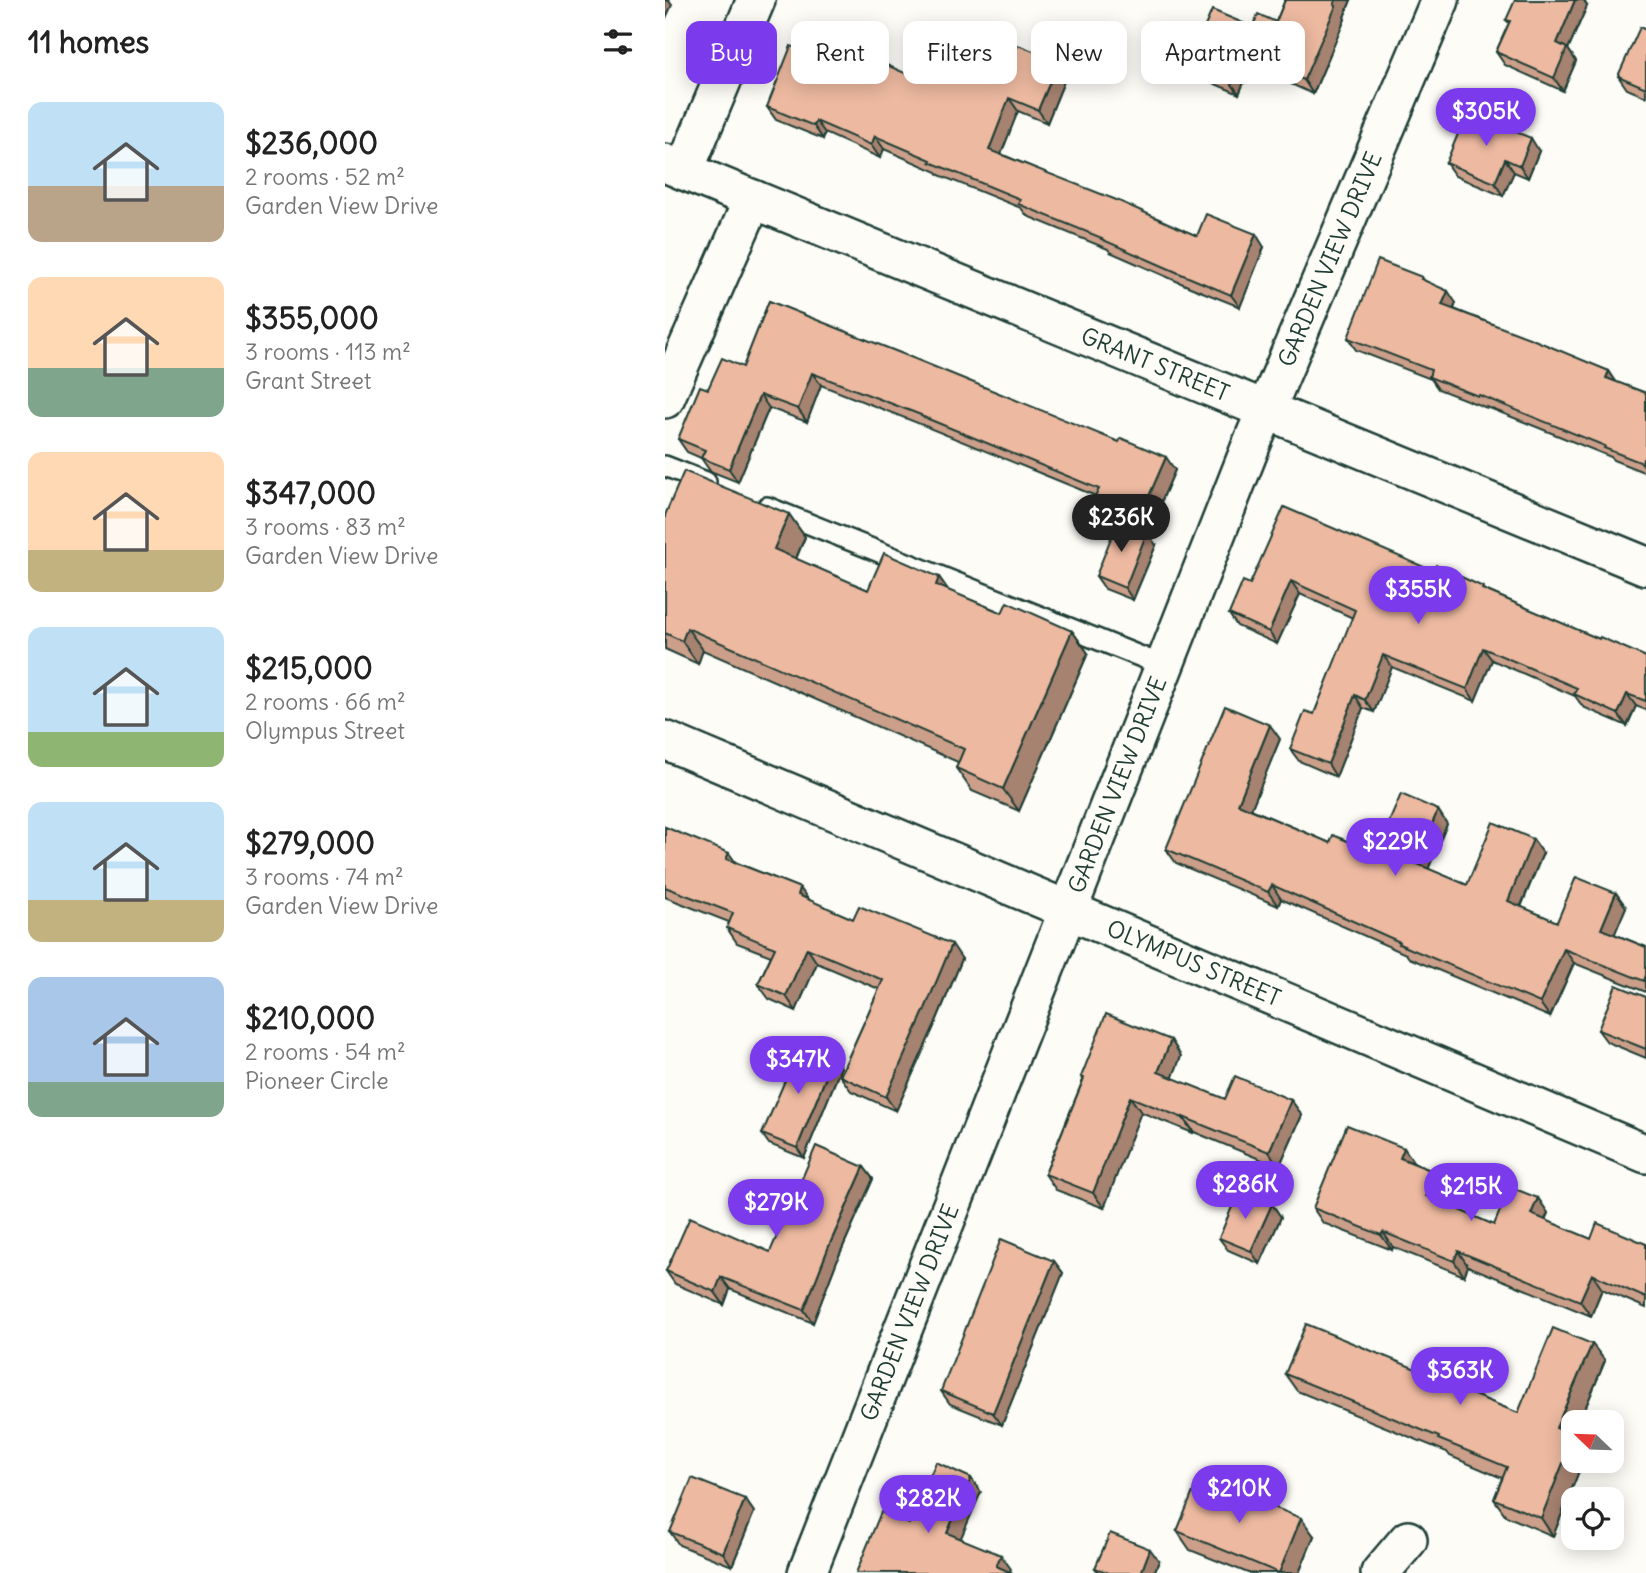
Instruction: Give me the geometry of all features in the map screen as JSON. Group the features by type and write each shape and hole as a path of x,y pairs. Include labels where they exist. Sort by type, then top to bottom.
{"street":[{"path":"674,167 756,0"},
{"name":"GARDEN VIEW DRIVE","path":"807,1573 1266,410 1440,0"},
{"name":"GRANT STREET","path":"674,167 1646,566"},
{"path":"665,399 753,199"},
{"name":"OLYMPUS STREET","path":"665,740 1646,1154"},
{"path":"1380,1573 1408,1539"}],"lane":[{"path":"665,466 723,489"},
{"path":"749,499 1164,666"}],"building":[{"path":"1285,0 1336,0 1336,6 1305,78 1305,21 1276,21"},
{"path":"1515,0 1575,0 1557,43 1567,48 1554,78 1496,52 1510,21 1506,20"},
{"path":"1212,10 1238,21 1207,21"},
{"path":"1258,14 1274,21 1255,21"},
{"path":"1640,27 1646,30 1646,88 1618,76"},
{"path":"1018,45 1031,50 1031,84 1049,84 1038,110 1009,98 989,150 1119,201 1197,236 1206,214 1256,234 1231,295 1018,204 1020,199 875,136 871,145 816,121 814,126 767,107 791,46 791,84 889,84 889,66 903,72 903,84 1017,84 1017,47"},
{"path":"1467,112 1531,138 1520,166 1505,159 1495,183 1446,163"},
{"path":"1378,260 1422,277 1421,279 1448,291 1442,305 1609,371 1606,378 1646,393 1646,461 1643,459 1642,463 1429,377 1431,370 1348,338"},
{"path":"769,301 1119,442 1121,438 1166,457 1139,519 1094,499 1099,489 812,373 798,409 760,395 729,469 701,458 705,450 678,439 700,386 708,389 722,358 743,367"},
{"path":"684,471 789,514 774,549 868,590 884,553 939,577 936,585 1002,613 1007,602 1072,631 1003,789 956,768 964,749 687,628 682,641 665,633 665,515"},
{"path":"1284,507 1433,571 1436,565 1483,587 1482,589 1646,657 1646,701 1627,694 1618,714 1574,694 1577,688 1483,648 1467,689 1383,655 1365,700 1355,695 1328,764 1290,749 1305,711 1314,714 1355,610 1291,581 1269,632 1229,614 1243,581 1250,584"},
{"path":"1118,520 1147,532 1125,588 1096,576"},
{"path":"1225,706 1270,725 1238,804 1330,843 1333,835 1376,853 1401,794 1438,810 1415,863 1467,885 1493,822 1533,839 1508,901 1557,922 1576,877 1616,893 1601,929 1646,947 1644,981 1564,949 1540,1003 1399,944 1400,942 1272,885 1268,892 1166,849"},
{"path":"665,827 729,853 726,859 800,888 798,895 853,919 859,906 952,944 886,1097 840,1076 883,980 807,948 786,996 758,984 775,948 727,928 733,913 665,887"},
{"path":"1616,985 1646,997 1646,1049 1598,1030"},
{"path":"1106,1014 1171,1040 1158,1072 1225,1099 1235,1076 1291,1100 1269,1152 1130,1097 1093,1193 1045,1174 1084,1078 1081,1077"},
{"path":"801,1043 834,1057 797,1148 762,1134"},
{"path":"1347,1125 1404,1148 1400,1158 1435,1172 1426,1196 1494,1225 1510,1187 1538,1198 1531,1214 1591,1239 1597,1223 1646,1244 1646,1298 1592,1274 1580,1301 1458,1251 1454,1261 1383,1232 1381,1235 1313,1208"},
{"path":"816,1146 864,1167 804,1310 721,1277 715,1292 666,1271 690,1217 770,1252"},
{"path":"1239,1190 1272,1204 1251,1251 1219,1238"},
{"path":"1001,1239 1054,1261 993,1413 941,1391"},
{"path":"1306,1324 1518,1413 1553,1328 1592,1344 1564,1410 1561,1410 1556,1428 1561,1430 1561,1468 1541,1518 1494,1499 1507,1467 1285,1374"},
{"path":"936,1462 971,1478 947,1533 1001,1555 996,1566 1012,1573 856,1573 881,1512 909,1524"},
{"path":"1199,1477 1301,1518 1279,1573 1177,1531"},
{"path":"692,1478 745,1499 723,1553 670,1532"},
{"path":"1110,1533 1150,1549 1141,1573 1109,1573 1095,1568"}]}
